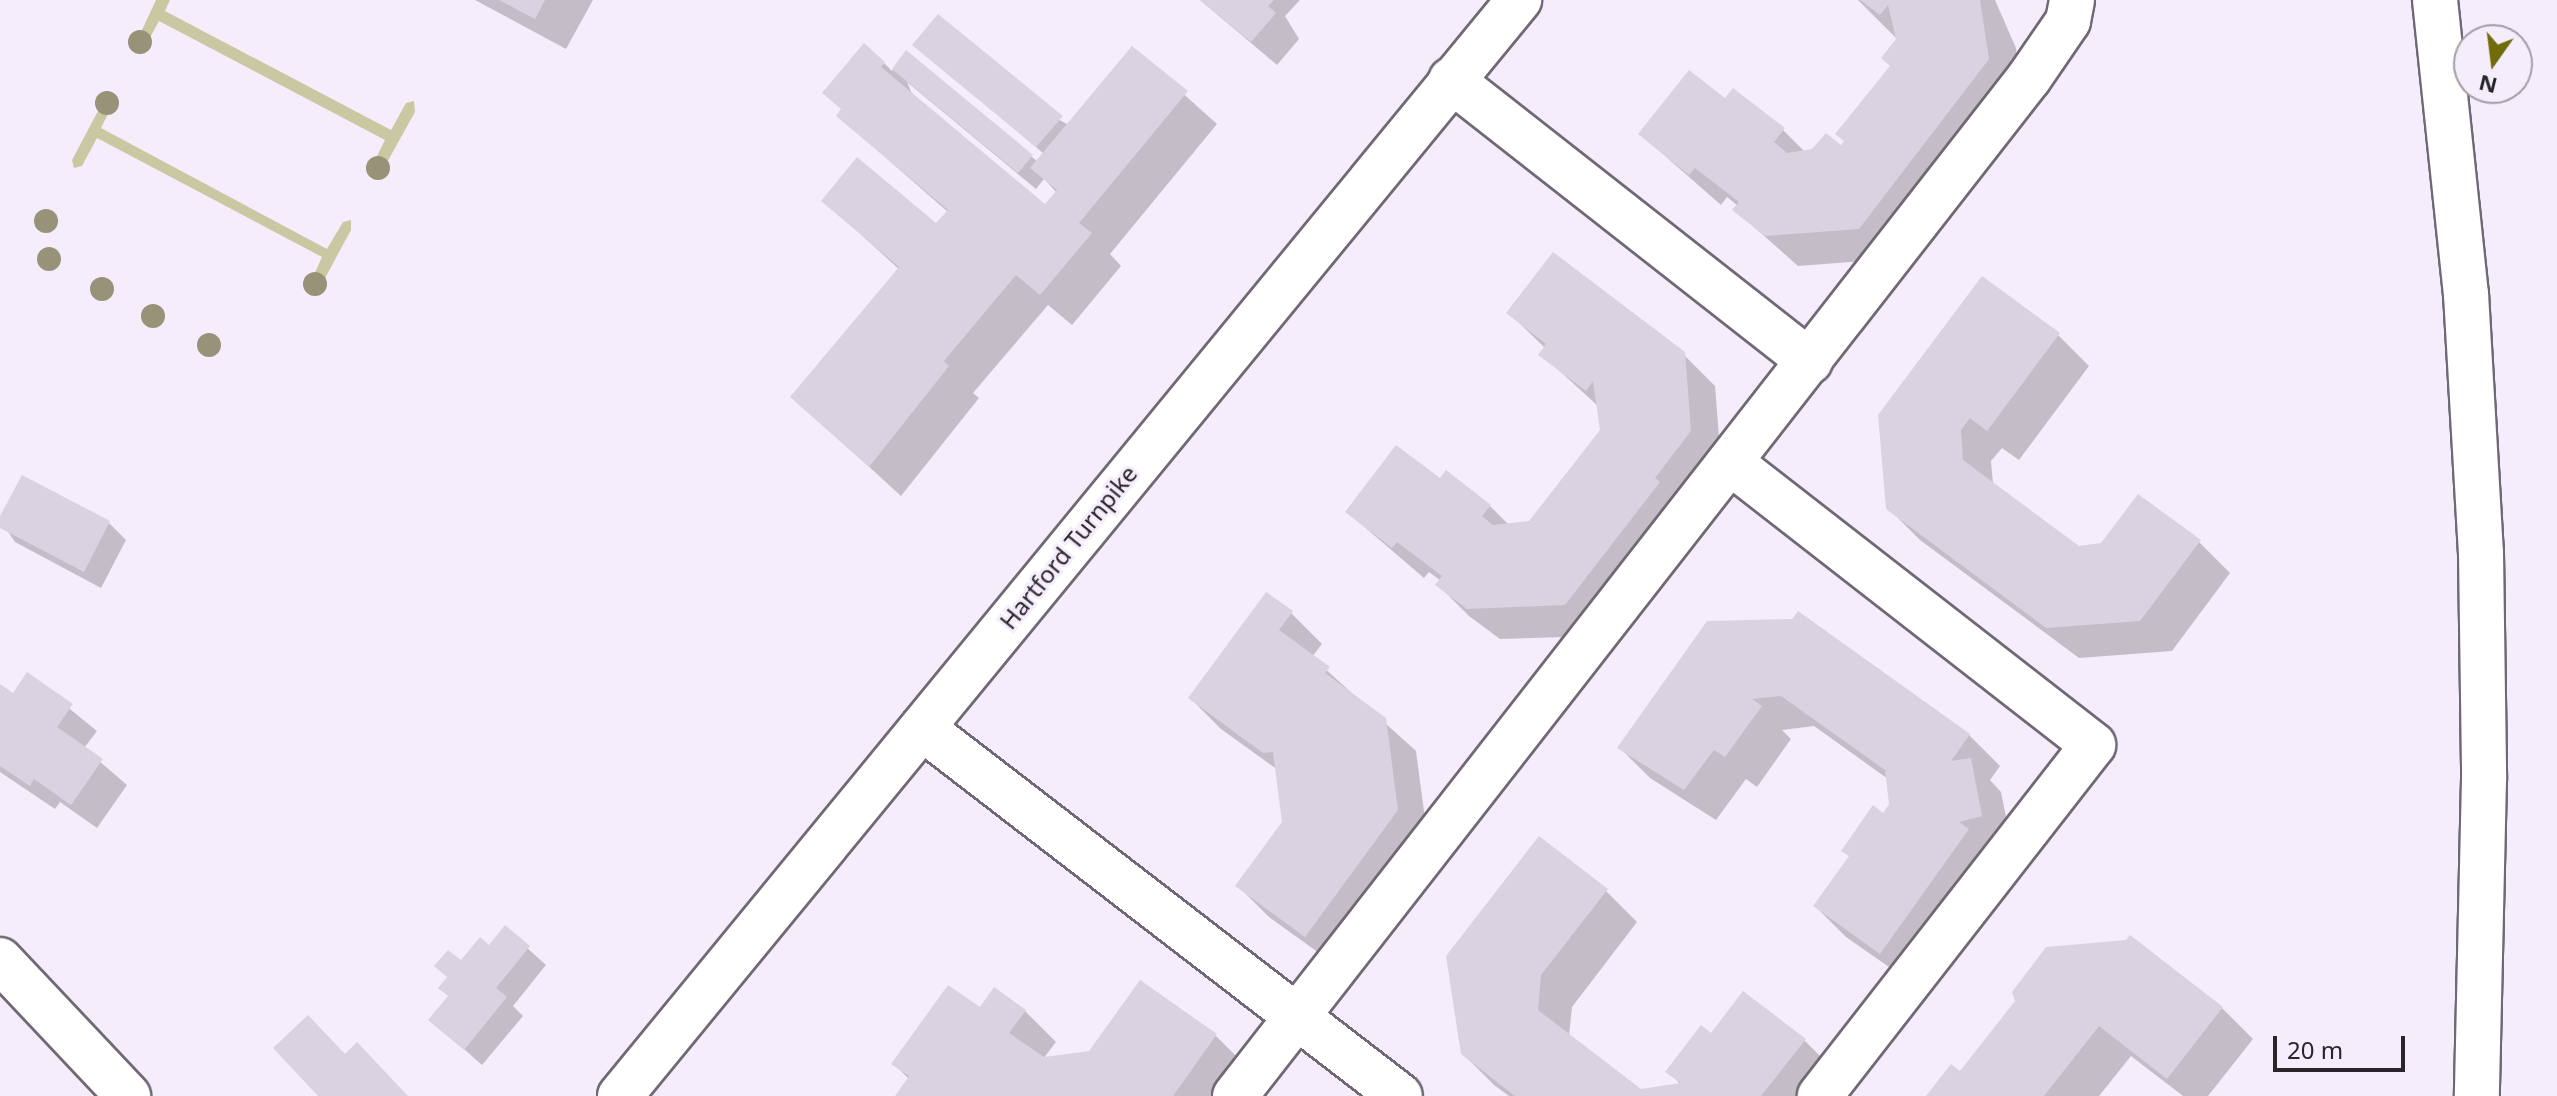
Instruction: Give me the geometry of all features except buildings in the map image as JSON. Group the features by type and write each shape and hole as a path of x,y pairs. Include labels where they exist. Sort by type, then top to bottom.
{"main road":[{"name":"Hartford Turnpike","path":"620,1096 1519,0"},
{"path":"1235,1096 2029,78 2068,21 2072,0"},
{"path":"2435,0 2465,279 2481,553 2484,839 2477,1096"},
{"path":"1451,80 1810,361"},
{"path":"1731,463 2093,745 1820,1096"},
{"path":"922,728 1400,1096"},
{"path":"0,960 128,1096"}],"green space":[{"path":"156,0 170,0 165,11 391,130 406,103 414,101 415,112 380,175 372,176 371,168 385,140 159,21 145,47 134,47"},
{"path":"113,94 115,100 101,128 327,249 343,222 351,220 351,230 317,293 308,288 322,257 97,138 82,166 74,168 72,160 106,96"}]}
